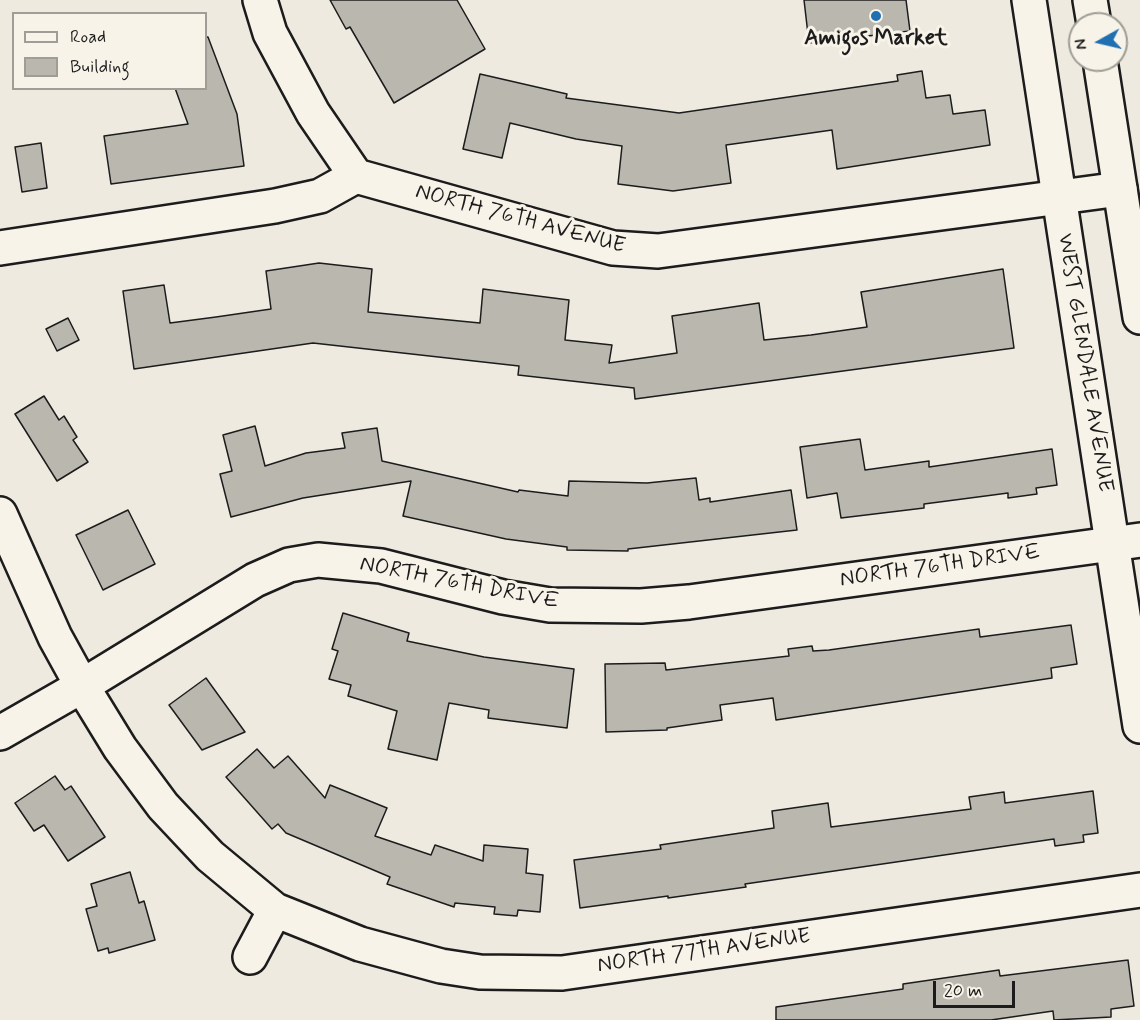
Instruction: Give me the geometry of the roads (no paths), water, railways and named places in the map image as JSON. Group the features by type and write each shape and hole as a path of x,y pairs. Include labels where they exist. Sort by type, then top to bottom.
{"street":[{"path":"0,248 275,206 320,196 356,176 313,113 270,33 260,0"},
{"name":"WEST GLENDALE AVENUE","path":"1029,0 1059,199 1126,542 1140,726"},
{"path":"1102,72 1140,317"},
{"name":"NORTH 76TH AVENUE","path":"356,176 613,248 658,251 1120,189"},
{"name":"NORTH 77TH AVENUE","path":"0,514 55,637 82,686 120,748 163,806 210,856 275,910 360,944 441,966 480,972 562,973 1140,890"},
{"name":"NORTH 76TH DRIVE","path":"0,733 82,686 255,580 290,565 318,560 381,566 503,597 550,605 631,606 700,601 1126,542"},
{"path":"250,957 275,910"}],"place":[{"name":"Amigos Market","path":"876,16"}]}
